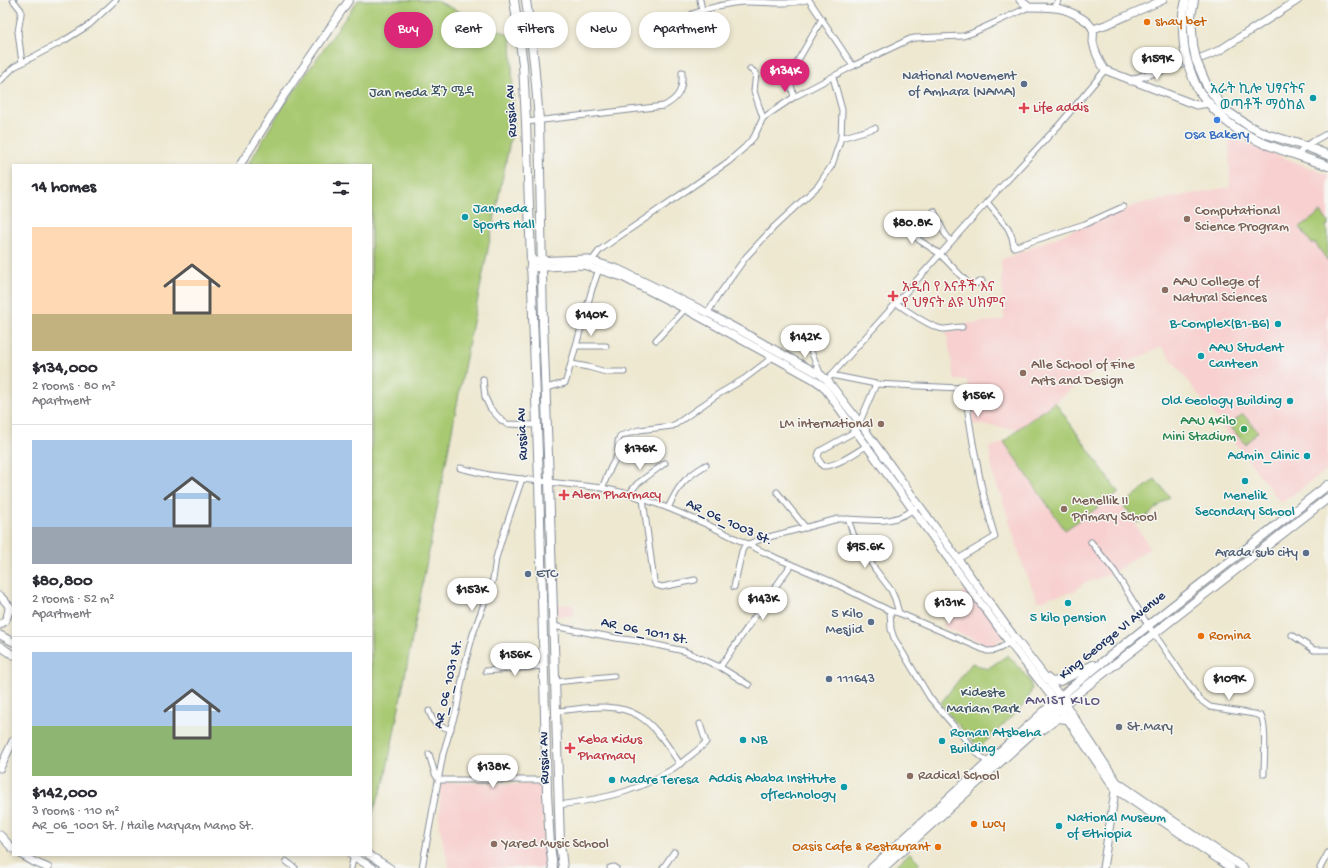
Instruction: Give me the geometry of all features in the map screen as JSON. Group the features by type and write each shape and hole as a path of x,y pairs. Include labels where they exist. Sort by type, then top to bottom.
{"main road":[{"path":"241,164 284,94 349,0"},
{"name":"Russia Av","path":"514,0 523,64 526,122 547,793 553,868"},
{"name":"Russia Av","path":"526,0 534,62 539,120 543,324 557,711 560,844 563,868"},
{"path":"1020,0 1029,7 1055,8 1080,17 1093,29 1096,57 1105,70 1196,105 1209,103"},
{"path":"1093,29 1163,0"},
{"path":"1186,0 1187,15 1196,60 1207,86 1224,110 1249,126 1266,134 1328,155"},
{"path":"1194,0 1187,15 1182,35 1184,51 1189,69 1198,90 1229,123 1246,135 1262,143 1328,166"},
{"path":"1131,81 1147,74 1208,56 1220,50 1298,0"},
{"path":"590,263 599,269 708,313 821,375 827,380 860,423 870,444 1009,642 1060,702 1117,782 1214,852 1244,868"},
{"path":"530,265 583,265 590,263 618,269 668,296 685,309 813,379 827,380"},
{"path":"827,380 856,431 870,444"},
{"name":"King George VI Avenue","path":"872,868 990,765 1106,659 1325,488"},
{"name":"King George VI Avenue","path":"883,868 990,765 1013,750 1060,702 1154,634 1328,498"},
{"path":"916,508 958,559 1046,678 1060,702 1067,719 1115,789 1186,833"},
{"path":"0,596 11,608 6,621 0,625"},
{"path":"0,635 12,641"},
{"path":"0,646 12,654"},
{"path":"1046,678 1051,682 1060,681 1106,659"},
{"path":"1013,750 1058,718 1067,719"},
{"path":"0,768 3,755 12,742"},
{"path":"1103,868 1117,782"},
{"path":"547,793 559,792"},
{"path":"0,835 12,848"},
{"path":"550,845 560,844"},
{"path":"1214,852 1231,868"},
{"path":"24,856 48,868"},
{"path":"353,856 373,868"},
{"path":"371,856 390,868"}],"street":[{"path":"13,0 21,10 22,14 18,32 22,62"},
{"path":"0,75 65,40 89,25 116,0"},
{"path":"700,0 702,10"},
{"path":"697,12 732,3 794,3 806,0"},
{"path":"809,0 853,66"},
{"path":"1055,8 1058,0"},
{"path":"590,263 600,250 624,232 728,162 754,137 763,118 794,97 853,66 910,39 963,36 1029,7"},
{"path":"794,97 790,74 822,19"},
{"path":"0,81 14,67"},
{"path":"750,69 756,73 754,91 763,118"},
{"path":"827,380 987,202 1060,124 1105,70"},
{"path":"526,122 664,106 674,100 680,90 683,82 682,72"},
{"path":"703,319 746,257 774,227 818,186 832,164 841,138 842,110 833,77"},
{"path":"841,138 875,128"},
{"path":"1298,155 1305,146 1328,133"},
{"path":"987,202 1008,228 1014,247 1085,224 1123,207"},
{"path":"934,211 944,232 951,242"},
{"path":"903,218 919,240 940,254 971,284 976,284 982,281"},
{"path":"546,388 565,383 572,364 592,289 599,269"},
{"path":"896,303 938,328 943,329 962,327"},
{"path":"656,340 685,309"},
{"path":"805,337 821,375"},
{"path":"576,346 606,346"},
{"path":"602,488 618,454 618,441 620,436 639,430 672,426 676,424 717,395 744,379 773,357"},
{"path":"572,364 606,372 624,372"},
{"path":"484,379 485,396 490,408 501,420 507,424 536,425"},
{"path":"827,380 963,389 981,484 995,537 958,559"},
{"path":"870,444 850,456 828,466 823,466 818,460 818,454 820,451 856,431 876,384"},
{"path":"629,494 637,484 665,463"},
{"path":"668,508 678,487 691,474 706,465"},
{"path":"460,468 488,475 538,481"},
{"name":"AR_06_1031 St.","path":"422,868 443,754 451,728 465,664 473,634 493,579 496,558 502,538 522,479"},
{"name":"AR_06_1003 St.","path":"538,481 602,488 629,494 668,508 706,524 791,565 830,581 890,611 899,613 987,651 993,652 998,650 1015,638"},
{"path":"1325,488 1328,498"},
{"path":"778,492 806,528"},
{"path":"643,499 648,543 654,581 656,585 662,586 695,580"},
{"path":"734,587 742,551 748,544 765,538 838,520 848,519 875,522 888,521 899,518 916,508"},
{"path":"848,519 854,536 874,569 891,590 899,613"},
{"path":"1091,542 1115,572 1148,625 1198,699 1210,707 1261,716 1264,721 1264,774"},
{"path":"720,667 791,565"},
{"path":"890,611 891,629 894,638 930,698 953,726 990,765"},
{"name":"AR_06_1011 St.","path":"553,626 684,651 720,667 749,684"},
{"path":"1292,635 1314,650 1328,650"},
{"path":"486,671 544,666"},
{"path":"555,682 614,676"},
{"path":"557,711 612,707 633,713 645,721 655,731 680,764"},
{"path":"429,711 433,722 438,726 451,728"},
{"path":"559,805 601,798 630,791 659,778 680,764 706,742 700,724"},
{"path":"429,754 435,774 439,780 547,780"},
{"path":"663,868 674,852"},
{"path":"1320,868 1328,853"},
{"path":"351,868 353,856"},
{"path":"286,861 294,868"},
{"path":"610,868 616,868"}],"shaded area":[{"name":"AAU College of Natural Sciences","path":"1229,136 1328,175 1328,469 1281,503 1162,347 1110,370 1102,366 1055,402 1119,492 1115,500 1130,516 1150,548 1111,574 1084,583 1074,592 1050,597 1043,601 1038,601 1025,572 1003,501 993,475 989,448 1004,442 1018,429 973,424 967,380 955,380 946,331 966,330 966,324 1004,320 1001,260 1138,204 1230,187"},
{"path":"968,584 1004,636 993,647 943,627"},
{"path":"553,604 573,605 575,616 557,616"},
{"name":"Yared Music School","path":"441,782 540,785 546,863 543,868 449,868 439,824"}],"green space":[{"name":"Jan meda ጃን ሜዳ","path":"358,0 435,0 460,12 441,12 441,48 496,48 496,29 504,33 504,48 511,48 514,122 468,347 385,780 372,814 372,164 249,164 280,111"},
{"path":"1321,212 1328,222 1328,225 1325,227 1328,231 1328,261 1315,243 1312,244 1300,227"},
{"path":"1055,402 1119,493 1065,530 1004,442 1018,429"},
{"name":"AAU 4Kilo Mini Stadium","path":"1243,414 1258,432 1245,444 1229,425"},
{"path":"1155,479 1170,497 1138,523 1123,505"},
{"name":"Kideste Mariam Park","path":"1008,655 1029,679 1032,689 1027,702 979,748 940,704 972,663 987,669"},
{"path":"910,853 920,863 915,868 893,868"}],"place":[{"name":"shay bet","path":"1147,22"},
{"name":"National Movement of Amhara (NAMA)","path":"1024,84"},
{"name":"አራት ኪሎ ህፃናትና ወጣቶች ማዕከል","path":"1313,98"},
{"name":"Life addis","path":"1024,108"},
{"name":"Osa Bakery","path":"1217,120"},
{"name":"Janmeda Sports Hall","path":"465,217"},
{"name":"Computational Science Program","path":"1187,219"},
{"name":"AAU College of Natural Sciences","path":"1165,290"},
{"name":"አዲስ የ እናቶች እና የ ህፃናት ልዩ ህክምና","path":"893,296"},
{"name":"B-Complex(B1-B6)","path":"1278,324"},
{"name":"AAU Student Canteen","path":"1201,356"},
{"name":"Alle School of Fine Arts and Design","path":"1023,373"},
{"name":"Old Geology Building","path":"1290,401"},
{"name":"LM international","path":"881,424"},
{"name":"AAU 4Kilo Mini Stadium","path":"1244,429"},
{"name":"Admin_Clinic","path":"1307,456"},
{"name":"Menelik Secondary School","path":"1245,481"},
{"name":"Alem Pharmacy","path":"564,495"},
{"name":"Menellik II Primary School","path":"1064,509"},
{"name":"Arada sub city","path":"1306,553"},
{"name":"ETC","path":"528,574"},
{"name":"5 kilo pension","path":"1068,603"},
{"name":"5 Kilo Mesjid","path":"871,622"},
{"name":"Romina","path":"1201,636"},
{"name":"111643","path":"829,679"},
{"name":"St.Mary","path":"1119,727"},
{"name":"NB","path":"743,740"},
{"name":"Roman Atsbeha Building","path":"942,741"},
{"name":"Keba Kidus Pharmacy","path":"570,748"},
{"name":"Radical School","path":"910,776"},
{"name":"Madre Teresa","path":"612,780"},
{"name":"Addis Ababa Institute ofTechnology","path":"844,787"},
{"name":"Lucy","path":"974,824"},
{"name":"National Museum of Ethiopia","path":"1059,826"},
{"name":"Yared Music School","path":"494,844"},
{"name":"Oasis Cafe & Restaurant","path":"938,847"}],"district":[{"name":"AMIST KILO","path":"1063,701"}]}
